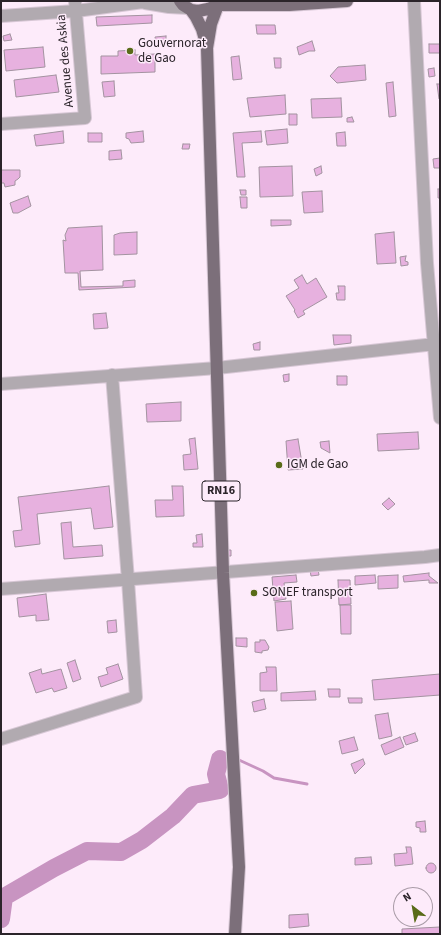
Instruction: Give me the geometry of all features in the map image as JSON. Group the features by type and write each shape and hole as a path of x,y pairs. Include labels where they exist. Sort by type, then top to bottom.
{"main road":[{"path":"272,1 289,5"},
{"path":"186,6 198,11 208,9 220,3 289,5 347,1"},
{"name":"RN16","path":"220,3 211,24 207,48 223,572 239,867 235,934"},
{"name":"RN16","path":"186,6 196,17 202,29 207,48"}],"street":[{"path":"414,1 427,263 440,418"},
{"path":"1,16 75,6 148,2 169,7 186,6"},
{"name":"Avenue des Askia","path":"1,124 85,118 75,6"},
{"path":"1,384 217,368 434,344"},
{"path":"1,739 136,697 112,375"},
{"path":"1,589 440,555"}],"building":[{"path":"152,15 152,23 97,26 96,17"},
{"path":"256,25 275,25 276,34 257,34"},
{"path":"10,34 12,40 4,41 3,36"},
{"path":"166,36 166,44 156,45 155,37"},
{"path":"312,41 315,51 309,51 299,55 297,47"},
{"path":"429,44 440,44 440,53 429,53"},
{"path":"43,47 45,67 6,71 4,50"},
{"path":"135,50 135,55 155,54 155,72 101,74 101,56 118,56 118,51"},
{"path":"239,56 242,79 233,80 231,57"},
{"path":"274,58 281,58 281,68 275,68"},
{"path":"365,65 366,80 337,83 330,76 338,67"},
{"path":"434,68 435,76 429,77 428,69"},
{"path":"56,75 59,92 16,97 14,80"},
{"path":"114,81 115,96 104,97 102,82"},
{"path":"393,82 396,116 389,117 386,83"},
{"path":"437,84 440,84 440,99 439,99"},
{"path":"285,95 286,114 250,117 247,98"},
{"path":"341,98 342,117 312,118 311,99"},
{"path":"289,114 297,114 297,125 289,125"},
{"path":"352,117 354,122 347,122 347,118"},
{"path":"287,129 288,143 267,145 265,131"},
{"path":"63,131 64,143 36,146 34,135"},
{"path":"143,131 144,142 131,143 129,139 126,138 126,133"},
{"path":"261,131 262,142 242,143 245,177 237,177 233,133"},
{"path":"345,132 346,146 337,146 336,133"},
{"path":"88,133 102,133 102,142 88,142"},
{"path":"183,144 190,144 189,149 182,149"},
{"path":"121,150 122,159 109,160 109,151"},
{"path":"440,158 440,168 434,168 433,159"},
{"path":"292,166 293,196 260,197 259,167"},
{"path":"321,166 322,173 316,176 314,169"},
{"path":"1,170 20,170 20,177 15,181 15,185 5,187 4,183 1,183"},
{"path":"438,189 440,189 440,198 438,198"},
{"path":"240,190 246,190 246,195 241,195"},
{"path":"322,191 323,212 304,213 302,192"},
{"path":"28,196 31,206 18,213 13,213 10,203"},
{"path":"240,197 247,197 247,208 241,208"},
{"path":"271,220 291,220 291,225 271,226"},
{"path":"102,226 103,270 80,271 81,287 123,286 123,281 135,280 135,287 79,290 78,273 65,273 63,240 66,241 65,235 68,228"},
{"path":"137,232 137,254 114,255 114,235 120,233"},
{"path":"394,232 396,263 377,264 375,234"},
{"path":"406,256 405,261 408,262 408,265 401,266 400,257"},
{"path":"302,275 307,284 316,278 327,297 303,311 305,314 298,318 286,296 299,288 294,280"},
{"path":"338,286 345,286 345,300 337,300 336,293 339,293"},
{"path":"106,313 108,328 94,329 93,314"},
{"path":"333,335 351,335 351,343 334,345"},
{"path":"260,342 260,350 254,350 253,344"},
{"path":"289,374 289,381 284,382 283,375"},
{"path":"337,376 347,376 347,385 337,385"},
{"path":"181,402 181,421 147,422 146,404"},
{"path":"418,432 419,449 378,451 377,434"},
{"path":"195,438 198,469 184,470 183,455 191,454 189,439"},
{"path":"298,439 303,469 288,470 286,441"},
{"path":"329,441 330,453 321,448 320,442"},
{"path":"109,486 113,527 94,529 91,508 37,514 40,544 15,547 13,531 22,530 18,497"},
{"path":"172,486 183,486 184,516 156,517 155,500 173,500"},
{"path":"389,498 395,504 388,510 382,504"},
{"path":"71,522 73,547 102,545 103,556 64,559 61,523"},
{"path":"202,534 203,547 193,547 193,543 197,543 196,535"},
{"path":"228,550 231,550 231,556 228,556"},
{"path":"318,569 319,575 311,576 310,570"},
{"path":"429,573 429,576 438,583 429,583 429,580 404,582 403,576"},
{"path":"296,575 297,582 284,583 286,599 274,601 272,577"},
{"path":"375,575 376,583 355,585 355,576"},
{"path":"398,575 398,588 378,589 378,576"},
{"path":"338,580 350,580 351,604 339,605"},
{"path":"46,594 49,620 36,621 36,615 19,617 17,598"},
{"path":"291,601 293,629 277,631 275,602"},
{"path":"340,605 351,605 351,634 341,634"},
{"path":"116,620 117,632 108,633 107,621"},
{"path":"236,638 247,638 247,647 236,646"},
{"path":"260,640 265,640 269,647 268,650 262,651 262,653 255,652 255,642 260,642"},
{"path":"75,660 81,679 73,682 67,663"},
{"path":"118,664 123,679 101,687 98,677 108,674 106,668"},
{"path":"266,667 276,667 277,691 260,691 260,673 267,672"},
{"path":"41,669 42,674 61,669 67,688 54,692 52,688 36,693 29,673"},
{"path":"440,674 440,695 374,700 372,680"},
{"path":"328,689 340,689 340,697 329,697"},
{"path":"315,691 316,700 281,701 281,693"},
{"path":"348,698 362,698 362,703 349,703"},
{"path":"264,699 266,709 254,712 252,702"},
{"path":"388,713 392,736 379,739 375,715"},
{"path":"415,733 418,741 406,745 403,737"},
{"path":"354,737 358,750 342,754 339,741"},
{"path":"400,737 404,747 385,755 381,745"},
{"path":"363,759 365,764 355,774 351,764"},
{"path":"425,821 426,832 420,832 420,828 416,827 416,822"},
{"path":"406,847 411,847 413,864 395,866 394,854 407,853"},
{"path":"371,857 372,864 355,865 355,858"},
{"path":"431,863 436,868 431,873 426,868"},
{"path":"308,914 309,926 289,928 289,915"},
{"path":"440,927 440,934 402,934 402,929"}],"waterway":[{"path":"1,919 4,897 87,851 121,852 142,840 173,816 193,795 220,790 216,774 220,759"},
{"path":"239,760 274,778 307,784"}],"place":[{"name":"Gouvernorat de Gao","path":"130,51"},
{"name":"IGM de Gao","path":"279,465"},
{"name":"SONEF transport","path":"254,593"}]}
